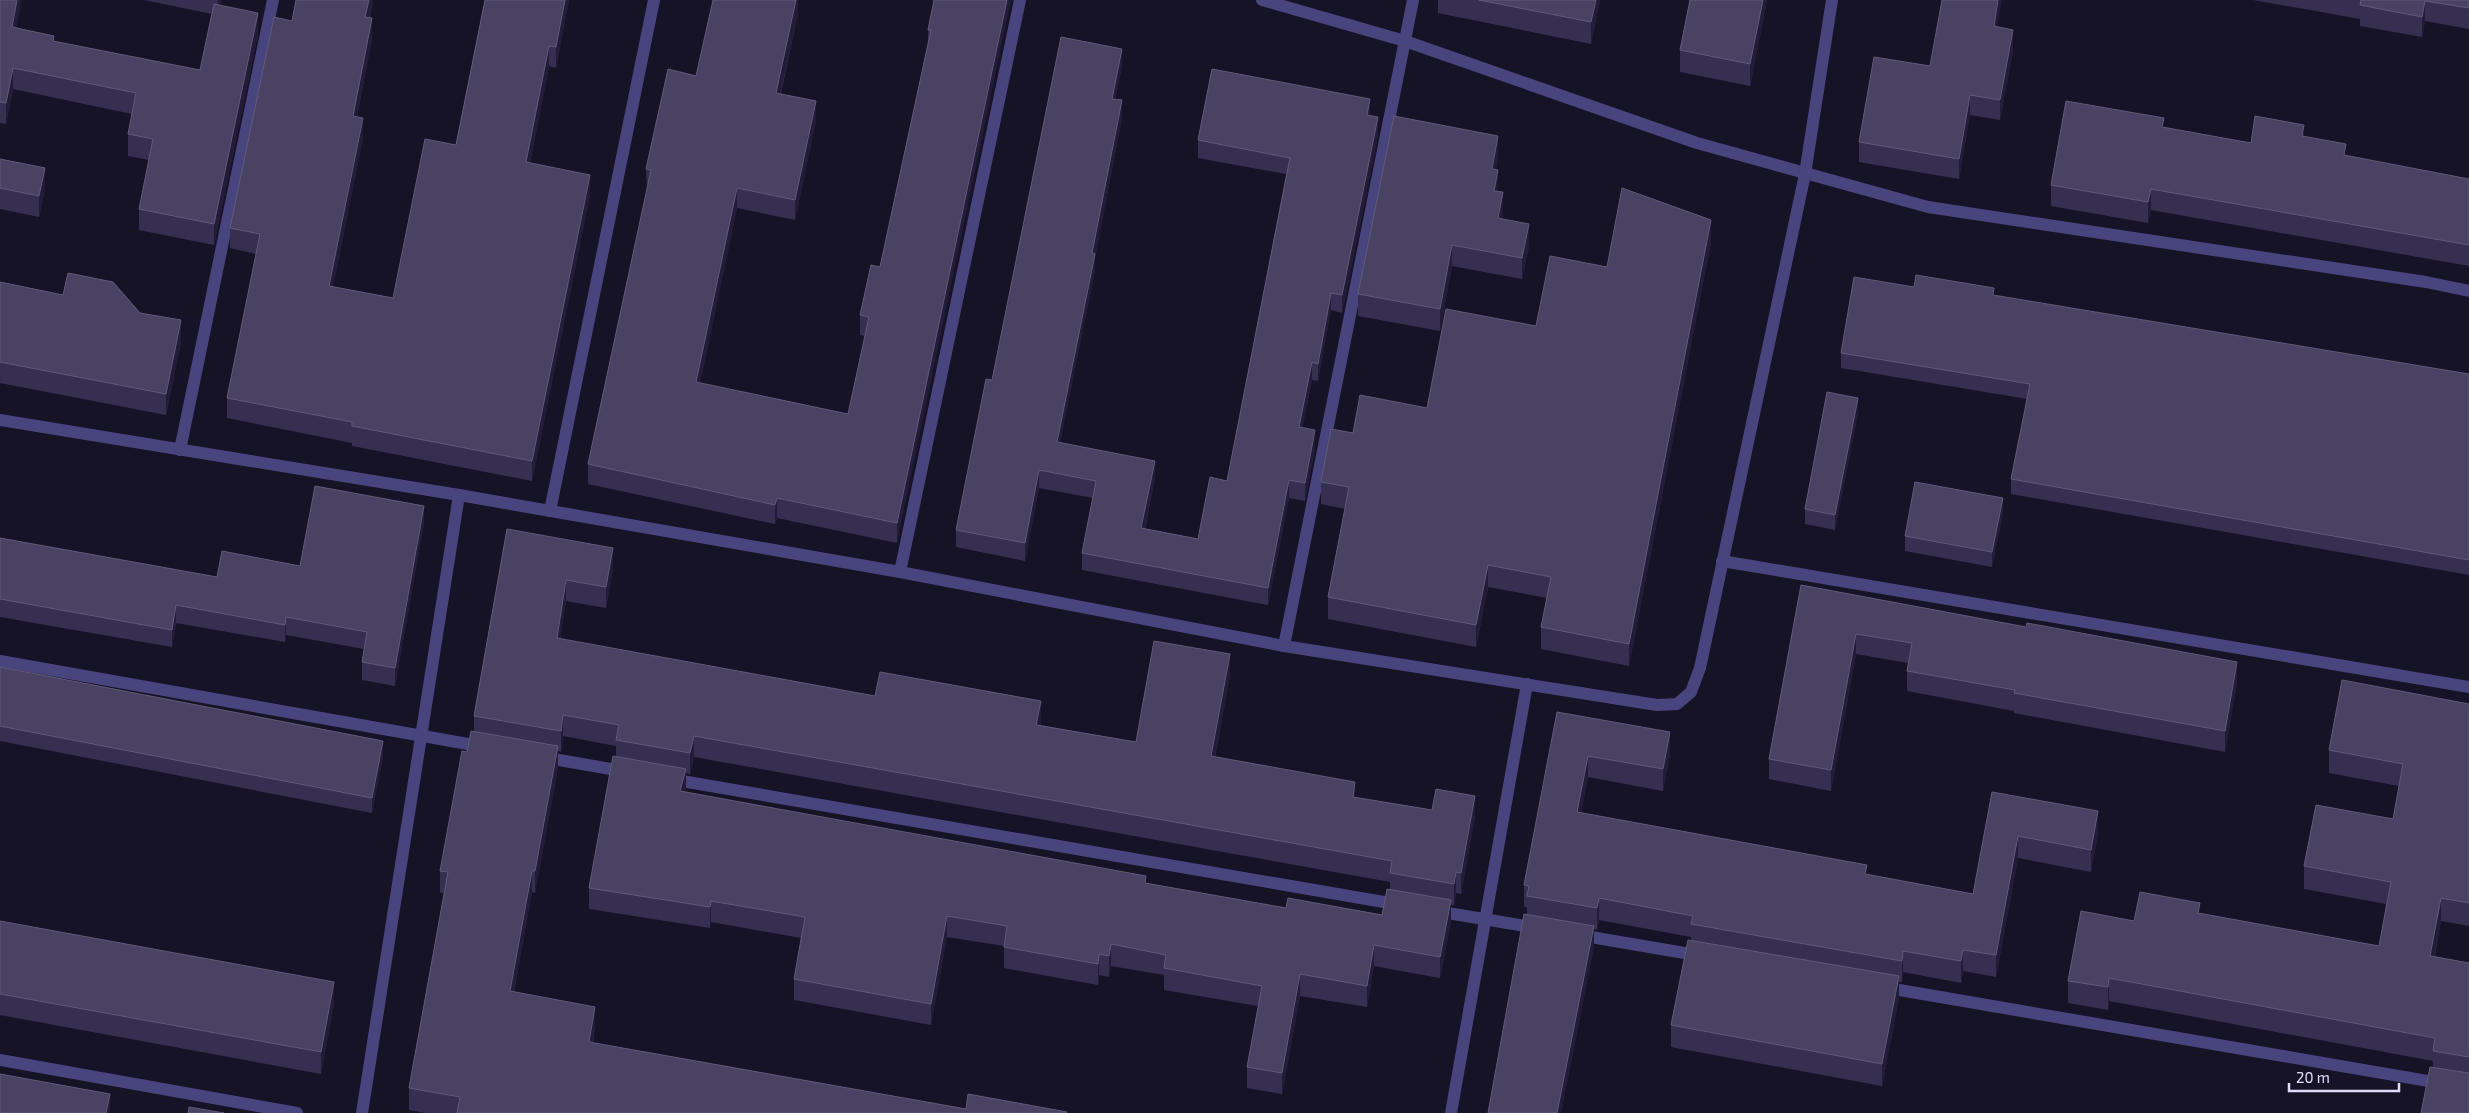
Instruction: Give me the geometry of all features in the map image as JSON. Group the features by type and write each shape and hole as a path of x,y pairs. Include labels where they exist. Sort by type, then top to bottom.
{"street":[{"path":"180,450 273,0"},
{"path":"550,511 654,0"},
{"path":"900,572 1020,0"},
{"path":"1262,0 1405,41 1697,143 1928,207 2426,282 2469,292"},
{"path":"1284,646 1413,0"},
{"path":"0,420 459,495 900,572 1284,646 1657,704 1677,704 1691,692 1700,668 1804,174 1832,0"},
{"path":"362,1113 459,495"},
{"path":"1722,561 2469,687"},
{"path":"0,661 498,750"},
{"path":"1451,1113 1527,684"},
{"path":"528,755 1712,958"},
{"path":"1869,985 2469,1088"},
{"path":"0,1060 297,1113"}],"building":[{"path":"0,0 17,0 12,27 54,36 53,41 200,70 214,4 258,13 214,224 139,209 153,139 128,134 136,93 13,68 6,103 0,102"},
{"path":"296,0 369,0 365,17 372,18 353,116 363,118 329,286 393,298 425,139 456,145 485,0 565,0 556,47 549,46 526,162 590,175 532,461 352,426 352,422 227,398 260,234 230,228 274,17 292,21"},
{"path":"713,0 796,0 776,93 816,101 795,200 737,188 696,382 848,414 869,317 860,315 871,265 880,267 931,30 928,30 934,0 1007,0 897,523 777,498 775,505 588,464 651,170 646,169 668,69 696,76"},
{"path":"1479,0 1596,0 1591,22"},
{"path":"1690,0 1763,0 1750,64 1680,50"},
{"path":"1942,0 1998,0 1994,26 2013,30 2000,100 1970,95 1959,159 1859,142 1874,57 1930,66"},
{"path":"2361,0 2469,0 2469,8 2425,1 2422,17 2360,5"},
{"path":"1061,37 1122,49 1112,99 1122,100 1092,253 1095,254 1057,442 1155,461 1141,528 1198,539 1210,477 1227,481 1290,158 1198,140 1212,69 1370,99 1367,115 1378,117 1342,295 1331,293 1318,364 1312,362 1299,427 1315,430 1305,483 1289,480 1268,588 1082,553 1096,481 1039,470 1025,543 956,530 986,379 992,380"},
{"path":"2066,101 2164,118 2162,127 2251,143 2255,116 2304,125 2302,136 2346,144 2344,155 2469,179 2469,245 2151,189 2148,202 2051,185"},
{"path":"1394,116 1498,136 1492,169 1498,170 1494,191 1503,192 1498,218 1529,224 1522,258 1452,245 1440,309 1358,294"},
{"path":"0,159 45,168 39,196 0,188"},
{"path":"1622,188 1711,220 1629,644 1541,627 1551,577 1488,565 1476,625 1328,597 1349,487 1321,482 1331,429 1353,433 1360,395 1427,408 1446,309 1536,326 1550,256 1607,267"},
{"path":"68,273 113,282 140,313 181,320 166,394 0,362 0,282 63,295"},
{"path":"1916,275 1994,288 1993,295 2469,374 2469,560 2011,479 2030,384 1841,353 1854,277 1914,287"},
{"path":"1827,392 1858,398 1835,515 1805,509"},
{"path":"1915,482 2003,498 1992,552 1905,536"},
{"path":"315,486 424,506 395,668 362,662 367,632 286,617 285,625 176,605 172,630 0,599 0,538 217,577 222,551 300,566"},
{"path":"507,529 613,548 606,587 566,580 557,638 875,696 880,672 1041,701 1036,725 1136,742 1154,641 1230,654 1211,756 1355,782 1353,797 1432,810 1436,789 1475,796 1461,873 1456,872 1454,884 1390,873 1392,861 694,736 690,753 616,740 619,725 563,715 561,731 474,716"},
{"path":"1801,585 2026,627 2027,623 2237,662 2225,731 2014,693 2015,690 1907,671 1912,643 1856,634 1831,770 1769,759"},
{"path":"0,667 383,741 372,798 0,726"},
{"path":"2342,680 2469,704 2469,903 2441,898 2430,956 2469,963 2469,1057 2433,1051 2435,1038 2109,978 2108,987 2068,981 2081,911 2134,921 2140,892 2200,903 2198,913 2379,946 2391,882 2304,866 2316,805 2393,819 2403,764 2329,750"},
{"path":"1557,712 1670,732 1663,769 1588,756 1577,812 1867,865 1865,874 1973,894 1992,792 2098,811 2091,850 2018,836 1996,955 1963,950 1961,961 1903,951 1902,961 1691,924 1693,916 1599,898 1597,908 1527,896 1529,886 1524,885"},
{"path":"471,731 558,746 510,991 595,1007 589,1042 966,1109 968,1094 1067,1112 457,1113 460,1097 409,1088 448,872 440,871 462,751 467,752"},
{"path":"613,756 686,769 680,791 1146,876 1145,883 1286,908 1288,898 1382,915 1387,889 1451,900 1440,957 1374,945 1367,986 1300,974 1282,1073 1247,1067 1262,986 1164,968 1166,955 1111,944 1109,956 1099,954 1098,964 1004,947 1007,926 947,916 931,1004 794,979 805,917 711,901 710,907 589,888"},
{"path":"1524,914 1594,926 1557,1113 1488,1113"},
{"path":"0,921 334,982 321,1052 0,994"},
{"path":"1688,940 1899,976 1882,1064 1671,1025"},
{"path":"2430,1067 2469,1073 2469,1113 2421,1113"},
{"path":"0,1074 110,1094 106,1113 0,1113"},
{"path":"189,1107 224,1113 188,1113"}]}
